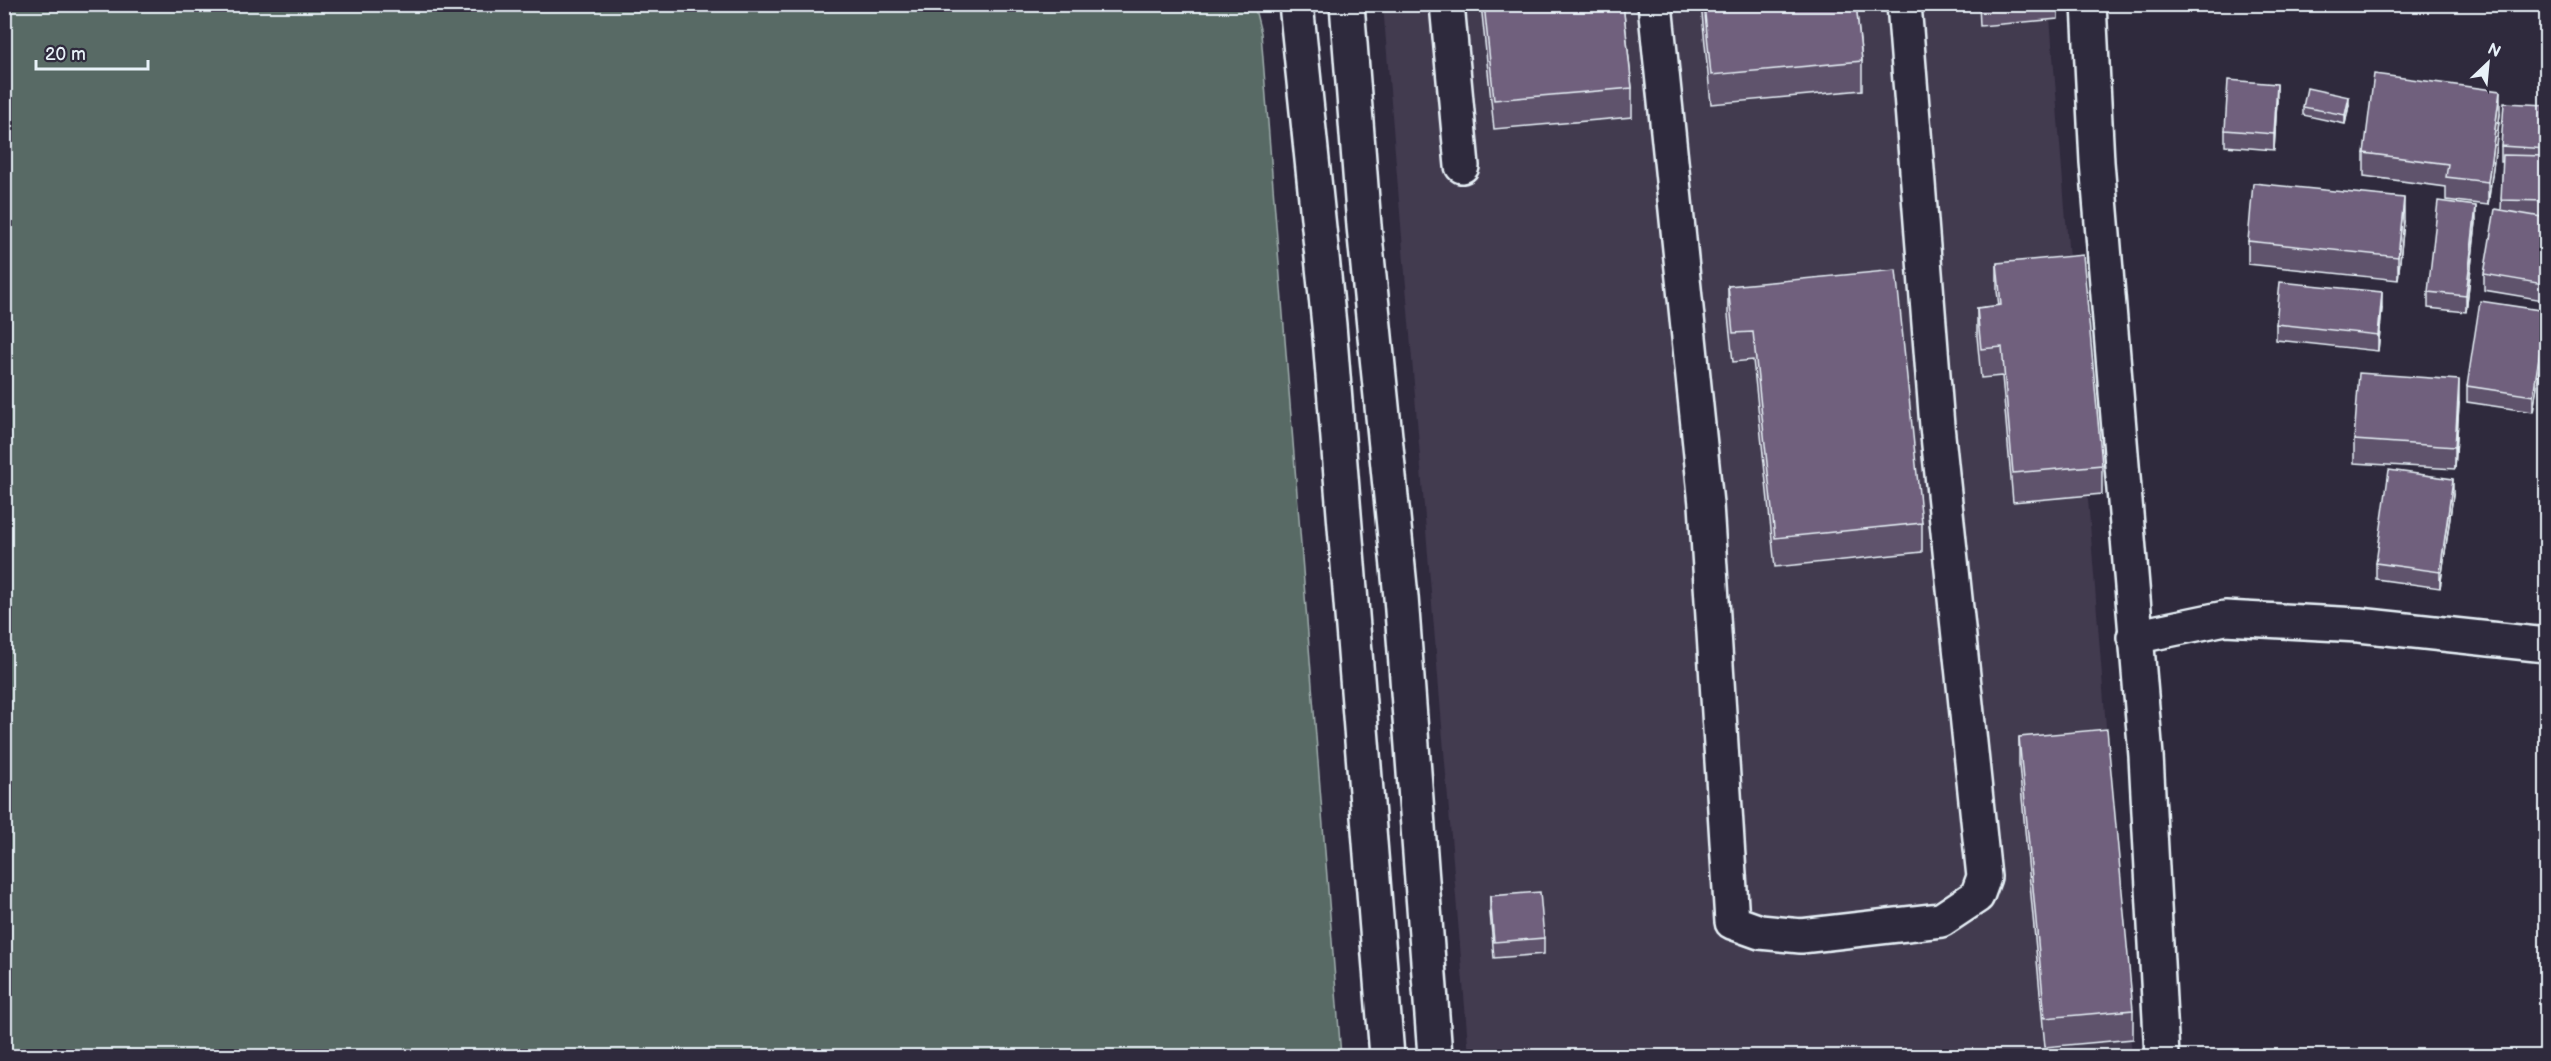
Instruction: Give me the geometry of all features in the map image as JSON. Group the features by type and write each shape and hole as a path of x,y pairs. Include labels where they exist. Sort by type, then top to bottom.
{"street":[{"path":"1296,4 1329,325 1387,1056"},
{"path":"1347,4 1364,226 1401,597 1435,1056"},
{"path":"1447,4 1462,166"},
{"path":"1655,4 1706,504 1732,922 1760,932 1801,936 1941,920 1977,896 1984,877 1937,426 1904,4"},
{"path":"2090,4 2097,162 2134,637 2146,756 2162,1056"},
{"path":"2134,637 2225,618 2359,626 2547,645"}],"shaded area":[{"path":"1383,5 2049,5 2132,1056 1469,1056"}],"green space":[{"path":"5,4 1254,5 1261,33 1341,1056 5,1056"}],"building":[{"path":"1484,4 1623,4 1632,88 1494,100"},
{"path":"1704,4 1856,4 1862,61 1711,75"},
{"path":"2374,74 2500,91 2488,182 2446,177 2448,164 2364,153"},
{"path":"2228,80 2277,84 2274,134 2225,130"},
{"path":"2307,88 2349,97 2345,115 2303,107"},
{"path":"2504,103 2547,105 2547,149 2501,146"},
{"path":"2503,155 2547,156 2547,201 2501,200"},
{"path":"2253,183 2404,198 2398,257 2248,241"},
{"path":"2438,201 2476,206 2466,296 2428,292"},
{"path":"2495,209 2547,218 2547,263 2543,284 2484,274"},
{"path":"2083,255 2102,465 2013,473 2002,347 1981,349 1977,308 2001,305 1997,263"},
{"path":"1896,270 1922,523 1775,538 1753,332 1733,333 1728,286"},
{"path":"2280,282 2382,292 2378,335 2276,324"},
{"path":"2480,301 2546,311 2533,396 2467,386"},
{"path":"2359,373 2459,380 2455,447 2354,440"},
{"path":"2389,470 2453,479 2440,572 2376,563"},
{"path":"2107,729 2133,1010 2045,1018 2019,737"},
{"path":"1540,892 1544,938 1494,942 1490,896"}]}
